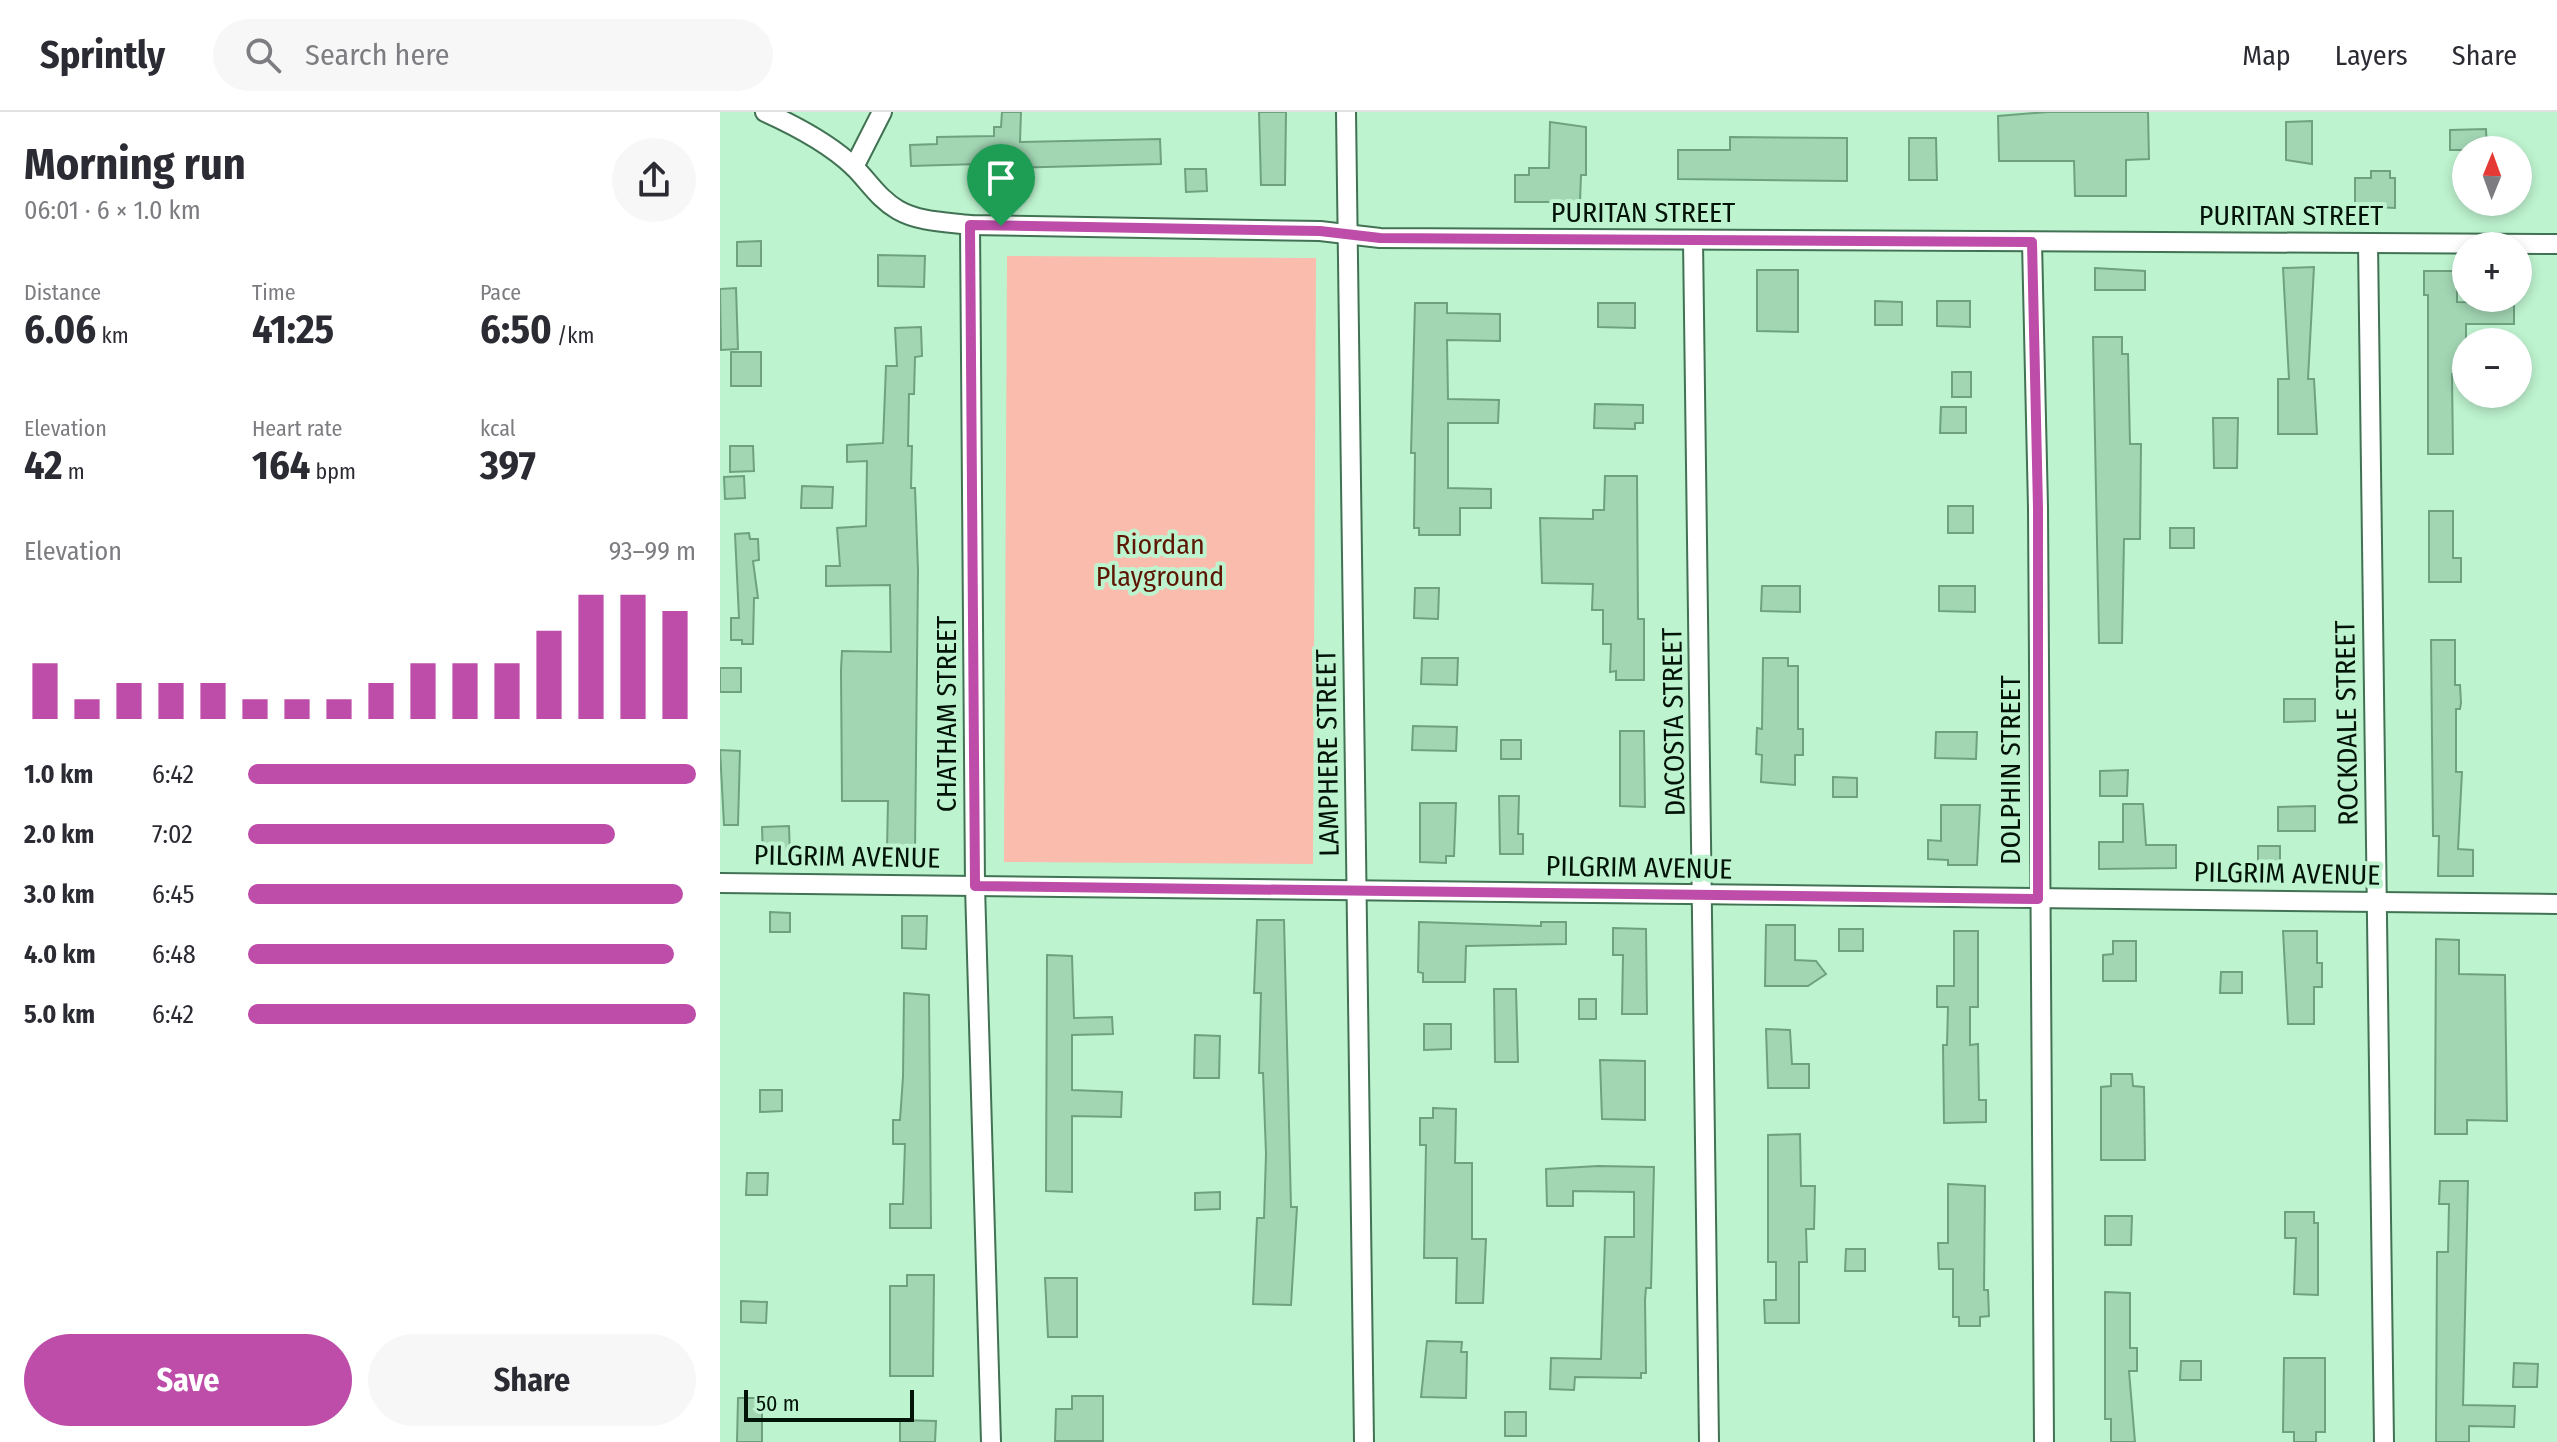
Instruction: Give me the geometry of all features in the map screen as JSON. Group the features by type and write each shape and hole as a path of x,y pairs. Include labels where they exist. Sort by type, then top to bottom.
{"street":[{"name":"PURITAN STREET","path":"765,112 823,143 854,167 871,189 898,210 923,219 970,225 1348,234 1380,238 2557,244"},
{"path":"854,167 882,112"},
{"name":"LAMPHERE STREET","path":"1346,112 1364,1442"},
{"name":"CHATHAM STREET","path":"970,225 975,886 991,1442"},
{"name":"DACOSTA STREET","path":"1693,240 1709,1442"},
{"name":"DOLPHIN STREET","path":"2032,242 2038,508 2038,899 2044,1442"},
{"name":"ROCKDALE STREET","path":"2368,243 2384,1442"},
{"name":"PILGRIM AVENUE","path":"720,883 2557,904"}],"green space":[{"name":"Riordan Playground","path":"1007,256 1316,258 1313,864 1004,862"}],"building":[{"path":"1002,112 1021,112 1020,142 1160,139 1161,164 1007,168 1007,173 989,172 989,167 979,164 911,166 910,145 937,144 937,137 994,136 994,127 1001,127"},
{"path":"1259,112 1286,112 1285,185 1261,185"},
{"path":"2048,112 2148,112 2149,159 2126,160 2126,196 2075,196 2074,161 1999,161 1998,116"},
{"path":"2312,121 2312,164 2286,160 2286,122"},
{"path":"1550,122 1586,127 1586,175 1581,175 1580,202 1515,202 1515,175 1529,175 1529,168 1549,168"},
{"path":"2486,129 2486,136 2452,136 2450,150 2450,130"},
{"path":"1730,137 1847,138 1847,181 1678,179 1678,150 1730,150"},
{"path":"1909,138 1936,138 1937,180 1909,180"},
{"path":"1185,169 1206,169 1207,191 1186,192"},
{"path":"2371,171 2390,171 2390,178 2395,178 2395,208 2355,206 2355,178 2371,178"},
{"path":"761,241 761,266 737,266 737,242"},
{"path":"878,255 925,256 924,287 878,286"},
{"path":"2314,267 2308,379 2314,379 2317,434 2278,434 2278,379 2289,379 2283,268"},
{"path":"2095,268 2145,271 2145,290 2095,290"},
{"path":"1757,270 1798,270 1798,332 1757,331"},
{"path":"2424,271 2452,271 2452,312 2514,312 2514,324 2466,324 2466,328 2452,328 2453,454 2428,454 2428,295 2424,295"},
{"path":"736,288 738,349 721,350 720,289"},
{"path":"1875,301 1902,302 1902,325 1875,325"},
{"path":"1937,301 1970,301 1970,327 1937,326"},
{"path":"1415,303 1447,303 1447,313 1500,314 1500,341 1447,340 1448,399 1499,400 1498,423 1448,423 1448,488 1491,489 1491,508 1460,508 1460,535 1419,535 1419,528 1414,528 1415,453 1411,453"},
{"path":"1598,303 1635,303 1635,328 1598,327"},
{"path":"921,327 922,356 915,357 914,394 909,394 908,446 912,446 911,488 915,488 918,570 915,851 887,850 888,801 842,801 841,670 842,651 891,652 890,585 826,586 826,566 840,566 837,528 866,526 867,461 847,462 847,445 883,443 886,366 897,366 895,328"},
{"path":"2093,337 2122,337 2122,354 2128,354 2130,444 2141,444 2140,539 2124,539 2122,643 2099,643"},
{"path":"731,352 761,352 761,386 731,386"},
{"path":"1952,372 1971,372 1971,397 1952,397"},
{"path":"1595,404 1643,405 1643,423 1635,423 1635,429 1594,428"},
{"path":"1941,407 1966,407 1966,433 1940,433"},
{"path":"2213,418 2238,418 2237,468 2214,468"},
{"path":"730,446 753,446 754,471 730,472"},
{"path":"744,476 745,498 725,499 724,477"},
{"path":"1605,476 1637,476 1638,619 1644,619 1644,680 1616,680 1616,671 1610,672 1611,644 1603,644 1603,610 1592,610 1593,584 1542,583 1540,518 1593,519 1593,510 1604,510"},
{"path":"802,486 833,487 832,508 801,508"},
{"path":"1948,506 1973,506 1973,533 1948,533"},
{"path":"2429,511 2453,511 2453,558 2461,558 2461,582 2429,582"},
{"path":"2170,528 2194,528 2194,548 2170,548"},
{"path":"749,533 750,539 758,539 759,560 753,561 758,598 754,598 753,644 742,644 742,640 731,640 731,618 739,618 735,534"},
{"path":"1762,586 1800,586 1800,612 1761,611"},
{"path":"1939,586 1975,586 1975,612 1939,611"},
{"path":"1415,588 1439,588 1438,619 1414,618"},
{"path":"2431,640 2455,640 2455,685 2460,685 2461,703 2460,709 2456,709 2456,772 2462,772 2458,849 2473,850 2473,876 2438,876 2439,836 2433,836"},
{"path":"1422,658 1458,658 1457,685 1421,684"},
{"path":"1763,658 1788,658 1788,666 1798,666 1798,729 1803,729 1803,755 1795,755 1795,785 1761,782 1762,755 1756,754 1757,728 1762,729"},
{"path":"720,668 741,668 741,692 720,692"},
{"path":"2284,699 2315,699 2315,721 2284,722"},
{"path":"1413,726 1457,727 1456,751 1412,750"},
{"path":"1620,731 1644,731 1645,807 1620,806"},
{"path":"1936,732 1977,732 1976,759 1935,758"},
{"path":"1501,740 1521,740 1521,759 1501,759"},
{"path":"720,750 740,751 738,825 724,825"},
{"path":"2128,770 2127,796 2100,796 2100,771"},
{"path":"1833,777 1857,778 1857,797 1833,797"},
{"path":"1499,796 1519,796 1518,834 1523,834 1523,854 1500,854"},
{"path":"1420,803 1456,803 1454,856 1446,856 1446,863 1420,862"},
{"path":"2123,804 2143,804 2146,845 2176,845 2176,868 2099,869 2099,842 2123,842"},
{"path":"1941,805 1980,805 1977,865 1948,865 1948,860 1928,859 1928,840 1941,841"},
{"path":"2315,806 2315,831 2278,831 2278,807"},
{"path":"789,826 790,855 763,856 762,827"},
{"path":"2258,846 2280,846 2280,867 2258,867"},
{"path":"770,912 790,913 790,932 770,932"},
{"path":"902,916 927,916 926,949 902,948"},
{"path":"1257,920 1284,920 1291,1207 1297,1207 1291,1305 1253,1304 1257,1218 1264,1218 1266,1154 1263,1073 1259,1073 1261,993 1254,993"},
{"path":"1419,922 1541,926 1541,922 1566,922 1566,944 1466,946 1465,982 1423,982 1423,973 1418,972"},
{"path":"1766,925 1795,925 1795,960 1816,961 1826,974 1808,986 1765,986"},
{"path":"1613,928 1646,929 1647,1014 1622,1014 1623,955 1613,955"},
{"path":"1839,929 1863,929 1863,951 1839,951"},
{"path":"1954,931 1978,931 1978,1007 1970,1007 1970,1045 1978,1044 1979,1100 1986,1100 1986,1122 1944,1123 1943,1045 1947,1045 1948,1007 1937,1007 1937,986 1954,986"},
{"path":"2283,931 2317,931 2317,963 2322,963 2322,987 2314,987 2314,1024 2288,1024"},
{"path":"2436,939 2459,940 2459,974 2505,975 2507,1121 2467,1120 2467,1134 2435,1134"},
{"path":"2113,941 2136,941 2136,981 2103,981 2103,955 2113,954"},
{"path":"1047,955 1072,956 1074,1018 1112,1017 1113,1034 1072,1035 1072,1090 1122,1092 1121,1117 1072,1116 1072,1192 1046,1191"},
{"path":"2221,972 2242,972 2242,993 2220,993"},
{"path":"1494,989 1516,989 1518,1062 1495,1062"},
{"path":"904,993 929,995 931,1228 890,1228 890,1204 903,1204 905,1144 893,1144 893,1120 900,1120"},
{"path":"1579,999 1596,999 1596,1019 1579,1019"},
{"path":"1424,1024 1451,1024 1451,1049 1424,1050"},
{"path":"1766,1029 1790,1030 1792,1064 1809,1064 1809,1088 1768,1088"},
{"path":"1195,1035 1220,1036 1219,1078 1194,1078"},
{"path":"1600,1060 1645,1061 1645,1120 1602,1119"},
{"path":"2111,1074 2132,1074 2133,1086 2144,1087 2145,1160 2101,1160 2101,1087 2111,1086"},
{"path":"760,1090 782,1090 782,1111 760,1112"},
{"path":"1433,1108 1456,1109 1455,1163 1472,1163 1472,1239 1486,1239 1483,1303 1456,1303 1457,1258 1424,1258 1426,1145 1420,1145 1420,1118 1433,1118"},
{"path":"1800,1134 1801,1186 1815,1186 1814,1229 1806,1229 1807,1262 1799,1262 1799,1323 1765,1323 1764,1300 1776,1300 1776,1262 1768,1262 1768,1135"},
{"path":"1654,1167 1651,1288 1646,1288 1645,1300 1646,1373 1641,1373 1641,1378 1575,1377 1574,1390 1550,1389 1551,1358 1601,1359 1605,1237 1634,1237 1634,1192 1573,1191 1573,1206 1547,1206 1546,1169"},
{"path":"747,1173 768,1173 767,1195 746,1195"},
{"path":"2440,1181 2468,1181 2463,1405 2515,1406 2514,1427 2469,1426 2469,1442 2436,1442 2437,1252 2448,1252 2449,1204 2439,1204"},
{"path":"1948,1184 1985,1186 1984,1290 1988,1290 1989,1316 1980,1317 1980,1326 1959,1326 1959,1317 1953,1317 1953,1269 1939,1269 1938,1243 1948,1243"},
{"path":"1220,1192 1220,1209 1195,1210 1195,1193"},
{"path":"2285,1212 2314,1212 2314,1223 2318,1223 2318,1295 2294,1294 2296,1238 2285,1238"},
{"path":"2105,1216 2132,1216 2131,1245 2105,1245"},
{"path":"1846,1249 1865,1249 1865,1271 1845,1271"},
{"path":"907,1275 934,1275 933,1376 890,1376 890,1286 907,1286"},
{"path":"1045,1278 1077,1278 1077,1337 1048,1337"},
{"path":"2105,1292 2130,1293 2130,1348 2137,1348 2137,1371 2129,1371 2135,1442 2111,1442 2111,1419 2105,1419"},
{"path":"741,1301 767,1302 766,1323 741,1322"},
{"path":"1427,1341 1462,1342 1461,1352 1467,1352 1466,1398 1421,1397"},
{"path":"2284,1358 2325,1358 2325,1432 2316,1432 2316,1442 2294,1442 2294,1432 2283,1432"},
{"path":"2181,1361 2201,1361 2201,1380 2180,1380"},
{"path":"2514,1363 2538,1364 2537,1387 2513,1387"},
{"path":"1072,1396 1103,1396 1103,1441 1055,1441 1056,1409 1072,1409"},
{"path":"738,1398 762,1398 762,1442 737,1442"},
{"path":"1505,1412 1526,1412 1526,1436 1505,1436"},
{"path":"900,1420 936,1421 935,1442 900,1442"}],"route":[{"path":"970,225 1001,226 1320,231 1380,238 2032,242 2038,508 2038,899 975,886 970,225"}]}
